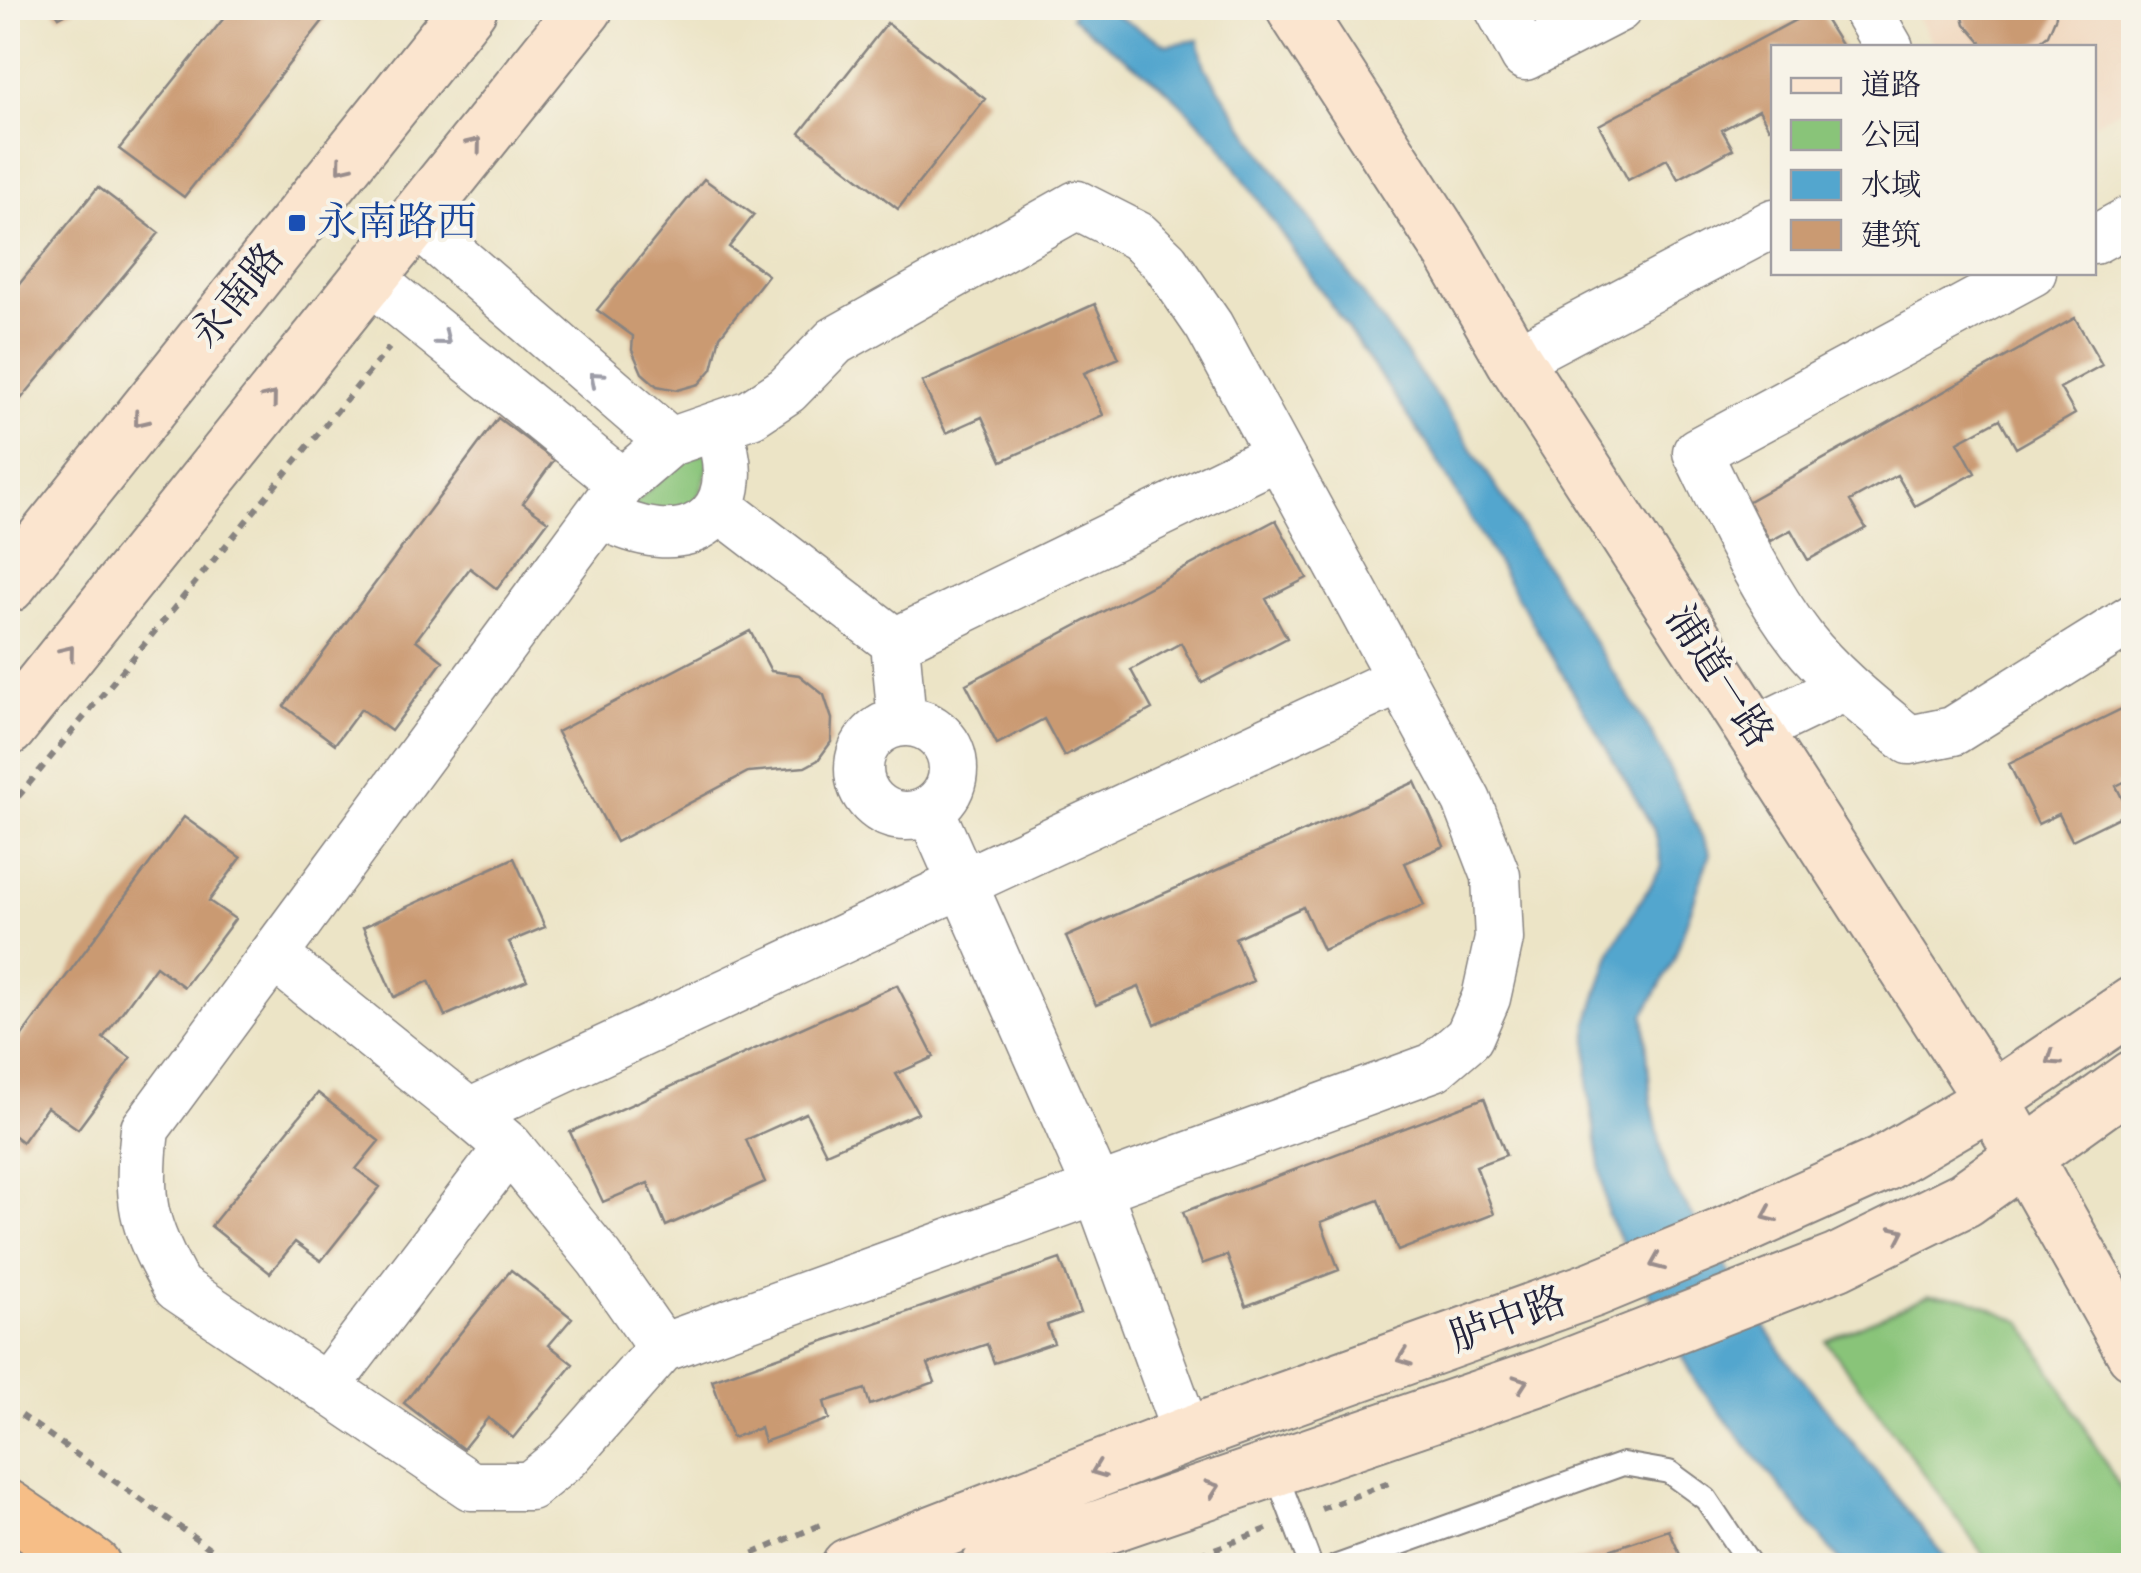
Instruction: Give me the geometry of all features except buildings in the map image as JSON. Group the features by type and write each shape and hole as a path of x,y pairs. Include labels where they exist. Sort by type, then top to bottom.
{"highway":[{"path":"8,1508 93,1566"}],"street":[{"name":"永南路","path":"8,585 469,8"},
{"path":"8,728 585,8"},
{"name":"浦道一路","path":"1294,8 1454,254 1514,360 1992,1100 2022,1161 2134,1352"},
{"path":"1500,8 1525,56 1618,8"},
{"path":"1866,8 1887,45"},
{"path":"1076,205 1138,236 1165,262 1209,326 1468,801 1496,876 1499,938 1486,998 1469,1037 1434,1067 1096,1186 662,1348 567,1456 530,1486 471,1486 176,1288 150,1241 138,1186 145,1129 611,498 670,442 717,426 751,414 787,390 835,342 1076,205"},
{"path":"2096,239 2134,218"},
{"path":"414,221 670,442"},
{"path":"1514,360 1771,224"},
{"path":"2026,275 1697,452 1733,527 1801,639 1845,687 1909,740 1953,731 2134,618"},
{"path":"368,277 416,316 611,498 628,529 672,534 698,525 720,508 729,486 730,468 717,426"},
{"path":"895,642 1279,455"},
{"path":"720,508 895,642 902,722"},
{"path":"469,1113 1401,679"},
{"path":"1754,731 1845,687"},
{"path":"902,722 932,729 951,755 950,786 930,810 900,816 886,811 864,790 860,776 864,747 874,734 902,722"},
{"path":"930,810 1096,1186 1187,1435"},
{"path":"274,956 510,1147 600,1259 662,1348"},
{"name":"胪中路","path":"850,1566 1187,1435 1594,1289 1720,1237 1883,1164 1992,1100 2134,1004"},
{"name":"胪中路","path":"989,1566 1650,1337 1776,1285 1920,1223 2022,1161 2134,1078"},
{"path":"325,1388 510,1147"}],"lane":[{"path":"1338,1566 1623,1464 1669,1472 1706,1500 1751,1566"},
{"path":"1274,1468 1311,1566"}],"path":[{"path":"8,809 416,316"},
{"path":"8,1406 236,1566"}],"shaded area":[{"path":"1913,8 2133,8 2133,103 2096,123 2096,45 1934,45"}],"green space":[{"path":"714,449 695,514 628,509 679,461"},
{"path":"1929,1295 1967,1298 2022,1322 2133,1509 2133,1565 1991,1565 1826,1341"}],"water":[{"path":"1076,8 1103,8 1167,45 1198,40 1205,67 1456,424 1653,735 1710,853 1674,960 1644,1015 1651,1100 1668,1178 1784,1356 1951,1565 1843,1565 1696,1383 1608,1216 1588,1089 1588,1023 1612,948 1662,866 1655,831 1428,445 1216,139 1166,89 1071,17"}],"place":[{"name":"永南路西","path":"297,223"}]}
